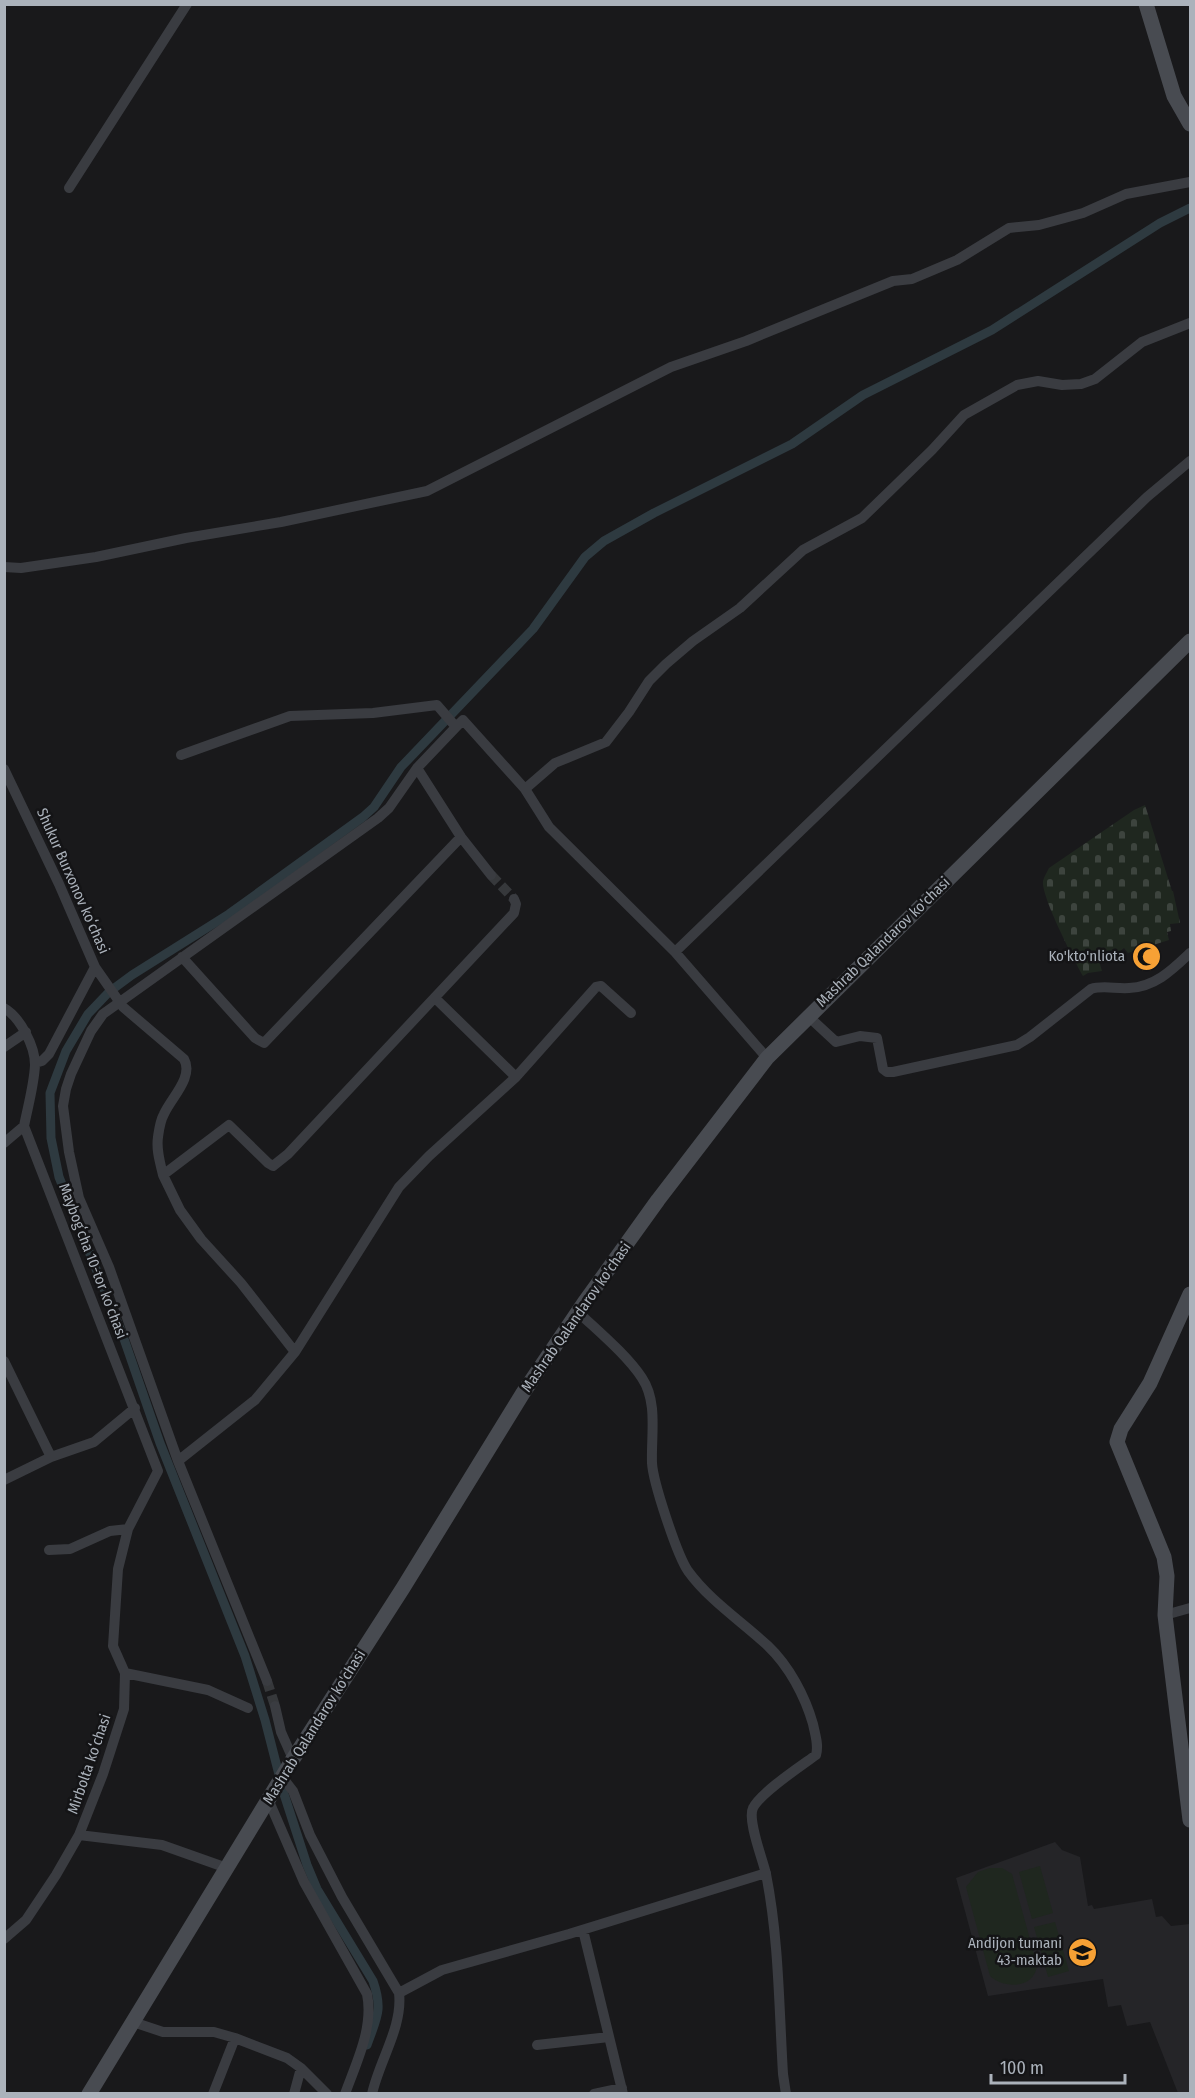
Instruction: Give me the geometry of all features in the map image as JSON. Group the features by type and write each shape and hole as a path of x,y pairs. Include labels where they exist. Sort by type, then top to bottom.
{"main road":[{"path":"1146,4 1174,96 1191,124"},
{"name":"Mashrab Qalandarov ko'chasi","path":"89,2094 288,1767 524,1394 578,1312 658,1200 767,1058 1191,641"},
{"path":"1190,1811 1165,1614 1167,1576 1164,1557 1117,1442 1121,1429 1150,1383 1191,1293"}],"street":[{"path":"69,188 187,4"},
{"path":"4,567 21,568 96,556 281,522 427,491 671,367 766,333 892,281 912,279 957,260 1009,228 1039,225 1083,213 1126,194 1191,182"},
{"path":"525,789 555,763 606,742 649,681 666,664 693,641 740,608 803,550 862,518 932,450 964,415 1017,384 1038,381 1062,385 1081,384 1095,379 1142,342 1191,323"},
{"path":"675,952 1147,497 1191,461"},
{"path":"181,755 290,716 373,713 436,705 454,726"},
{"path":"267,1681 259,1656 178,1461 110,1267 79,1198 69,1152 63,1106 66,1089 91,1031 103,1014 117,999 182,957 378,818 389,808 417,768 454,726 463,720 525,789 549,827 675,952 767,1058"},
{"path":"417,768 461,837 491,875"},
{"name":"Shukur Burxonov koʻchasi","path":"4,769 96,968 49,1054 35,1063"},
{"path":"182,957 255,1038 264,1043 461,837"},
{"path":"162,1175 229,1125 268,1163 273,1166 277,1165 514,913 516,908 514,899"},
{"path":"808,1016 836,1042 860,1036 877,1038 883,1069 893,1072 1017,1045 1091,989 1097,987 1131,988 1148,984 1169,973 1191,953"},
{"path":"96,968 117,999 187,1064 178,1091 164,1114 159,1130 158,1153 162,1175 180,1210 201,1239 241,1283 296,1352"},
{"path":"178,1461 255,1400 296,1352 399,1187 429,1156 516,1077 596,987 601,986 631,1013"},
{"path":"435,998 516,1077"},
{"path":"4,1008 13,1013 26,1032 35,1063 24,1126 4,1143"},
{"path":"4,1047 26,1032"},
{"name":"Maybogʻcha 10-tor koʻchasi","path":"24,1126 135,1408"},
{"path":"578,1312 614,1346 642,1378 650,1397 653,1425 652,1465 680,1557 688,1571 716,1600 769,1647 794,1678 811,1718 817,1740 816,1755 767,1792 753,1808 752,1818 766,1874 774,1926 786,2094"},
{"path":"4,1361 51,1457"},
{"path":"4,1480 51,1457 94,1442 135,1408"},
{"name":"Mirbolta koʻchasi","path":"4,1939 26,1920 79,1835 103,1774 124,1708 125,1672 113,1646 118,1569 128,1529 158,1471 135,1408"},
{"path":"48,1550 70,1549 110,1531 128,1529"},
{"path":"1165,1614 1191,1608"},
{"path":"125,1672 208,1690 248,1708"},
{"path":"275,1706 293,1791 310,1835 342,1897 399,1993 399,2010 395,2025 375,2077 372,2094"},
{"path":"269,1798 303,1882 367,1995 369,2005 367,2030 345,2094"},
{"path":"79,1835 162,1845 227,1868"},
{"path":"399,1993 442,1970 766,1874"},
{"path":"583,1930 623,2091 594,2094"},
{"path":"132,2022 163,2032 214,2032 235,2038 286,2058 301,2068 327,2094"},
{"path":"537,2045 609,2037"},
{"path":"213,2094 235,2038"},
{"path":"294,2094 301,2068"}],"shaded area":[{"name":"Andijon tumani 43-maktab","path":"1055,1842 1062,1850 1080,1857 1088,1906 1092,1905 1094,1909 1152,1899 1156,1917 1162,1916 1171,1926 1190,1924 1190,2093 1178,2093 1150,2022 1127,2026 1121,2005 1108,2007 1103,1979 988,1996 956,1878"}],"green space":[{"path":"1145,805 1173,891 1180,923 1170,924 1171,931 1167,932 1169,940 1128,953 1124,948 1118,953 1116,951 1099,961 1102,971 1083,976 1052,913 1043,879 1049,868 1134,810"},
{"path":"1040,1866 1053,1913 1032,1919 1019,1872"},
{"path":"990,1868 1002,1868 1012,1874 1037,1965 1031,1979 1018,1984 1003,1983 990,1976 966,1887 978,1872"},
{"path":"1055,1922 1069,1971 1048,1977 1034,1927"}],"waterway":[{"path":"367,2045 378,2013 378,1999 373,1981 317,1889 307,1865 284,1794 265,1720 245,1656 160,1443 123,1336 59,1177 51,1138 50,1093 66,1051 88,1014 109,992 229,914 374,807 401,767 533,629 585,557 604,541 654,513 792,444 863,395 992,330 1160,223 1190,208"}],"tunnel":[{"path":"491,875 514,899"},
{"path":"267,1681 275,1706"}],"place":[{"name":"Ko'kto'nliota","path":"1146,956"},
{"name":"Andijon tumani 43-maktab","path":"1083,1952"}]}
